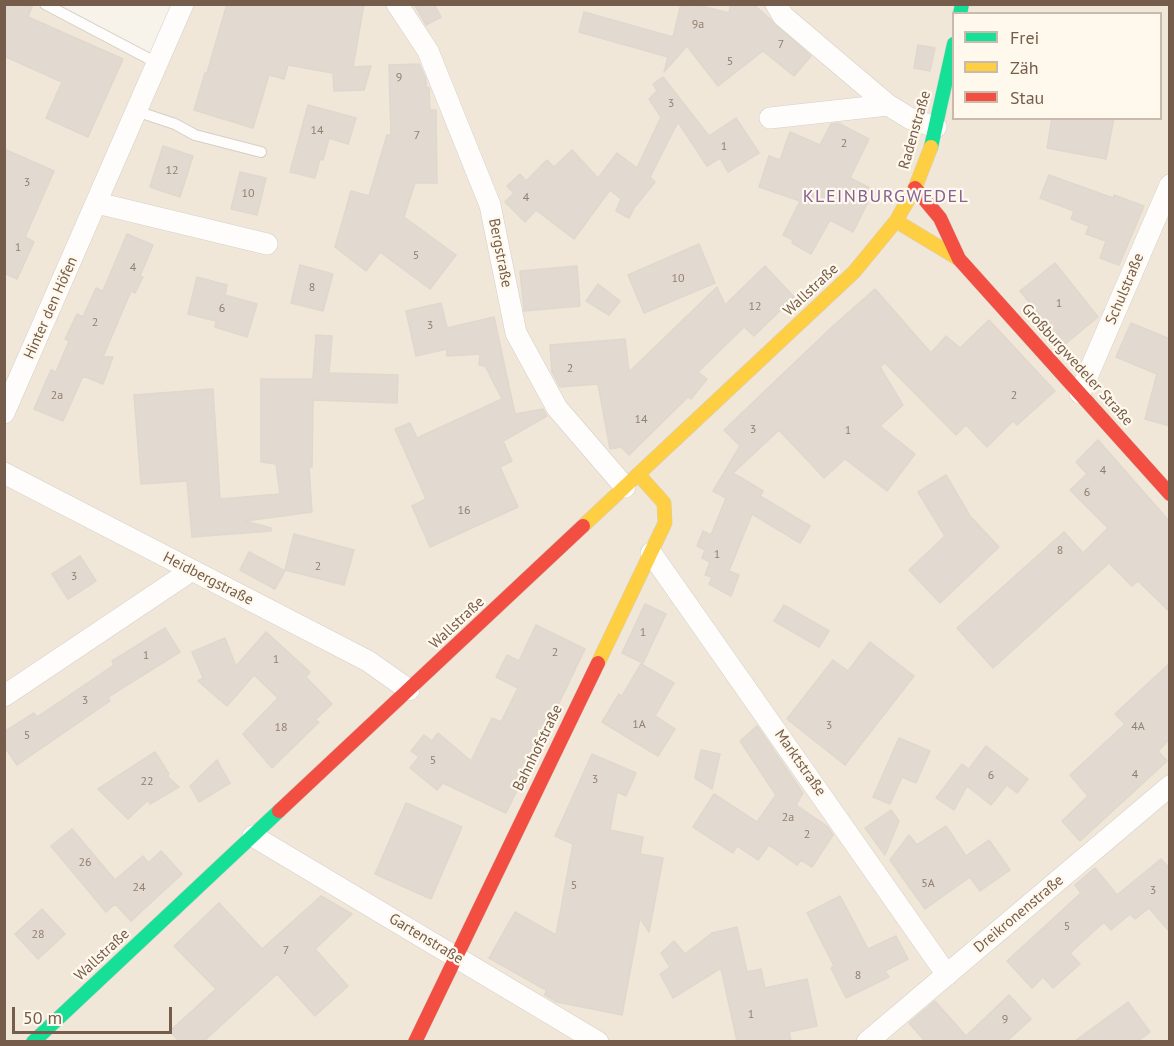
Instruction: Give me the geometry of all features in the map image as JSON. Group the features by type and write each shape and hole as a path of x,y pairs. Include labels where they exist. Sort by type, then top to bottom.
{"street":[{"name":"Hinter den Höfen","path":"4,413 183,4"},
{"name":"Bergstraße","path":"397,4 428,51 490,205 516,333 557,408 632,480"},
{"path":"776,4 783,16 888,105 911,119 936,127"},
{"name":"Radenstraße","path":"896,221 915,188 928,157 952,53"},
{"path":"770,118 888,105"},
{"name":"Schulstraße","path":"1080,393 1170,186"},
{"name":"Großburgwedeler Straße","path":"915,188 940,218 959,259 1170,494"},
{"path":"97,203 267,244"},
{"name":"Wallstraße","path":"33,1041 854,272 896,221"},
{"name":"Großburgwedeler Straße","path":"896,221 959,259"},
{"name":"Heidbergstraße","path":"4,473 368,662 409,690"},
{"name":"Bahnhofstraße","path":"415,1041 665,523 664,503 632,480"},
{"name":"Marktstraße","path":"651,553 947,975"},
{"path":"4,696 192,570"},
{"name":"Dreikronenstraße","path":"867,1041 1170,786"},
{"name":"Gartenstraße","path":"253,836 598,1041"}],"lane":[{"path":"45,4 157,63"},
{"path":"136,111 175,124 195,135 261,152"}],"shaded area":[{"path":"5,5 43,5 156,66 183,5 1169,5 1169,1041 5,1042"}],"building":[{"path":"4,4 33,4 28,17 123,59 88,137 46,118 62,82 4,56"},
{"path":"227,4 364,4 353,67 371,66 364,90 334,91 333,73 288,65 284,79 269,75 253,128 194,110"},
{"path":"414,4 434,4 441,17 426,25"},
{"path":"681,4 693,4 729,13 731,4 753,4 811,56 794,76 763,51 718,86 687,46 664,72 668,57 579,32 584,12 673,37"},
{"path":"918,45 935,48 930,71 914,68"},
{"path":"419,64 426,79 426,87 429,88 430,110 436,110 437,183 415,183 404,217 456,255 430,289 380,252 366,271 335,247 351,191 369,196 387,135 391,135 389,65"},
{"path":"663,77 709,136 736,118 759,153 728,172 720,158 707,166 678,122 650,177 655,182 634,208 629,218 616,211 621,199 610,190 574,239 536,210 525,222 505,202 514,193 507,186 520,174 526,181 547,160 554,167 572,150 598,178 617,153 637,168 661,117 649,99 657,91 653,84"},
{"path":"308,105 356,118 348,144 329,138 315,178 290,172"},
{"path":"1052,120 1114,120 1106,159 1047,148"},
{"path":"838,123 869,139 850,178 874,190 853,232 830,220 811,254 783,235 800,201 759,187 769,156 780,160 790,132 820,145 831,124"},
{"path":"163,146 193,156 180,197 150,187"},
{"path":"4,149 54,171 25,237 34,242 17,279 4,273"},
{"path":"240,172 266,178 257,215 231,209"},
{"path":"1049,175 1113,198 1114,195 1144,206 1119,265 1100,258 1106,241 1086,234 1089,226 1071,219 1074,211 1040,198"},
{"path":"127,234 153,245 140,276 143,277 135,293 131,291 103,357 113,357 103,384 83,376 63,421 34,409 51,370 56,372 69,341 65,339 77,314 83,317 96,288 103,291"},
{"path":"699,244 715,283 644,313 628,275"},
{"path":"1055,263 1098,317 1064,345 1020,291"},
{"path":"300,265 333,274 323,311 291,303"},
{"path":"577,266 580,306 524,311 520,271"},
{"path":"765,266 794,297 754,336 744,327 698,372 707,379 691,399 688,397 629,455 621,447 610,449 598,384 560,387 552,372 550,345 625,339 629,372 717,287 725,305"},
{"path":"197,277 227,285 225,295 257,304 247,337 215,327 216,321 188,314"},
{"path":"598,284 620,301 609,315 586,301"},
{"path":"875,289 931,353 946,336 960,348 989,320 1055,391 1017,425 1013,421 987,447 966,425 956,435 885,363 880,367 903,405 880,426 915,454 887,491 845,459 824,478 779,430 733,473 763,491 760,496 810,526 800,543 752,514 729,571 739,575 731,596 709,584 712,577 705,575 710,562 702,558 705,550 697,546 703,531 711,535 726,498 713,491 740,446 724,430"},
{"path":"441,303 447,328 494,317 515,414 543,409 547,416 503,441 512,461 500,467 518,507 430,547 412,506 426,499 395,429 410,423 417,438 502,399 485,366 479,365 480,354 447,356 447,349 416,356 406,311"},
{"path":"1131,323 1170,339 1170,426 1145,419 1157,374 1116,357"},
{"path":"316,335 332,336 329,373 398,375 397,403 313,400 312,467 309,467 312,512 245,521 271,528 271,531 192,537 187,481 141,484 134,395 213,389 220,499 280,494 276,464 261,462 261,379 313,379"},
{"path":"1098,440 1170,522 1170,612 1138,581 1132,586 1109,563 993,668 957,628 1064,532 1083,553 1108,528 1070,490 1087,474 1076,462"},
{"path":"946,475 970,516 999,547 940,603 909,570 945,536 918,492"},
{"path":"294,534 354,550 344,585 285,570"},
{"path":"249,552 285,571 275,589 240,570"},
{"path":"80,556 96,581 68,599 52,574"},
{"path":"645,604 666,614 643,663 622,653"},
{"path":"784,605 829,631 819,647 774,621"},
{"path":"536,625 585,649 506,813 443,783 437,790 410,768 419,757 411,751 424,735 432,741 438,733 471,761 492,718 501,722 518,688 496,677 507,655 519,661"},
{"path":"165,628 180,652 108,697 110,701 17,765 4,746 4,732 34,713 37,717 114,665 112,661"},
{"path":"266,632 310,672 306,677 332,704 315,720 319,722 272,768 243,734 278,698 254,675 227,706 198,681 203,678 192,652 225,638 236,666"},
{"path":"870,642 914,676 845,765 787,719 833,660 848,671"},
{"path":"1170,663 1170,739 1158,751 1167,761 1080,841 1062,821 1088,796 1070,775 1125,724 1115,714"},
{"path":"641,664 674,683 655,716 675,729 658,756 602,722 619,694 622,696"},
{"path":"757,726 803,793 796,805 827,826 833,835 812,867 801,860 797,865 769,845 758,860 737,846 733,853 693,827 714,794 757,822 776,795 740,741"},
{"path":"899,738 930,751 916,783 902,777 890,804 873,797"},
{"path":"986,746 1028,779 1017,793 1007,785 991,805 967,786 954,810 936,798 962,764 969,769"},
{"path":"701,750 720,754 712,789 695,778"},
{"path":"155,752 169,774 167,776 179,787 150,804 148,800 128,819 98,789"},
{"path":"592,754 636,773 626,796 617,792 610,830 643,837 640,854 663,858 649,932 640,918 622,1015 557,1002 545,995 546,990 489,958 515,912 556,935 573,844 555,836"},
{"path":"217,760 230,783 199,802 190,786"},
{"path":"406,803 462,827 431,899 375,874"},
{"path":"891,810 899,821 885,855 865,828"},
{"path":"946,826 966,856 989,840 1010,870 980,891 970,877 925,909 890,860 909,835 917,845"},
{"path":"72,829 115,880 143,856 148,863 161,851 182,874 131,921 115,904 106,912 51,846"},
{"path":"1161,859 1170,869 1170,932 1149,908 1135,919 1130,914 1111,930 1104,922 1070,953 1080,964 1053,988 1043,977 1032,988 1007,961 1081,893 1075,885 1095,868 1117,895"},
{"path":"321,896 352,914 315,949 348,986 315,1016 277,974 204,1041 179,1041 170,1031 216,989 174,946 219,903 262,949"},
{"path":"840,896 868,949 896,936 908,959 885,971 889,977 846,998 831,968 834,966 807,913"},
{"path":"42,909 65,934 38,959 15,934"},
{"path":"737,927 747,972 761,969 765,988 807,979 817,1026 789,1032 791,1041 737,1041 721,968 673,998 660,974 670,967 661,953 674,941 685,954 712,933"},
{"path":"1009,995 1031,1019 1007,1041 925,1041 909,1023 935,1001 966,1036"},
{"path":"1128,1002 1150,1032 1138,1041 1075,1041"}],"traffic: fast":[{"path":"960,12 962,4"},
{"path":"931,147 952,53"},
{"path":"33,1042 279,811"}],"traffic: slow":[{"path":"583,526 854,272 896,221 915,188 931,147"},
{"path":"896,221 959,259"},
{"path":"598,663 665,523 664,503 638,474"}],"traffic: jam":[{"path":"915,188 940,218 959,259 1170,494"},
{"path":"279,811 583,526"},
{"path":"415,1042 598,663"}],"district":[{"name":"KLEINBURGWEDEL","path":"886,197"}]}
